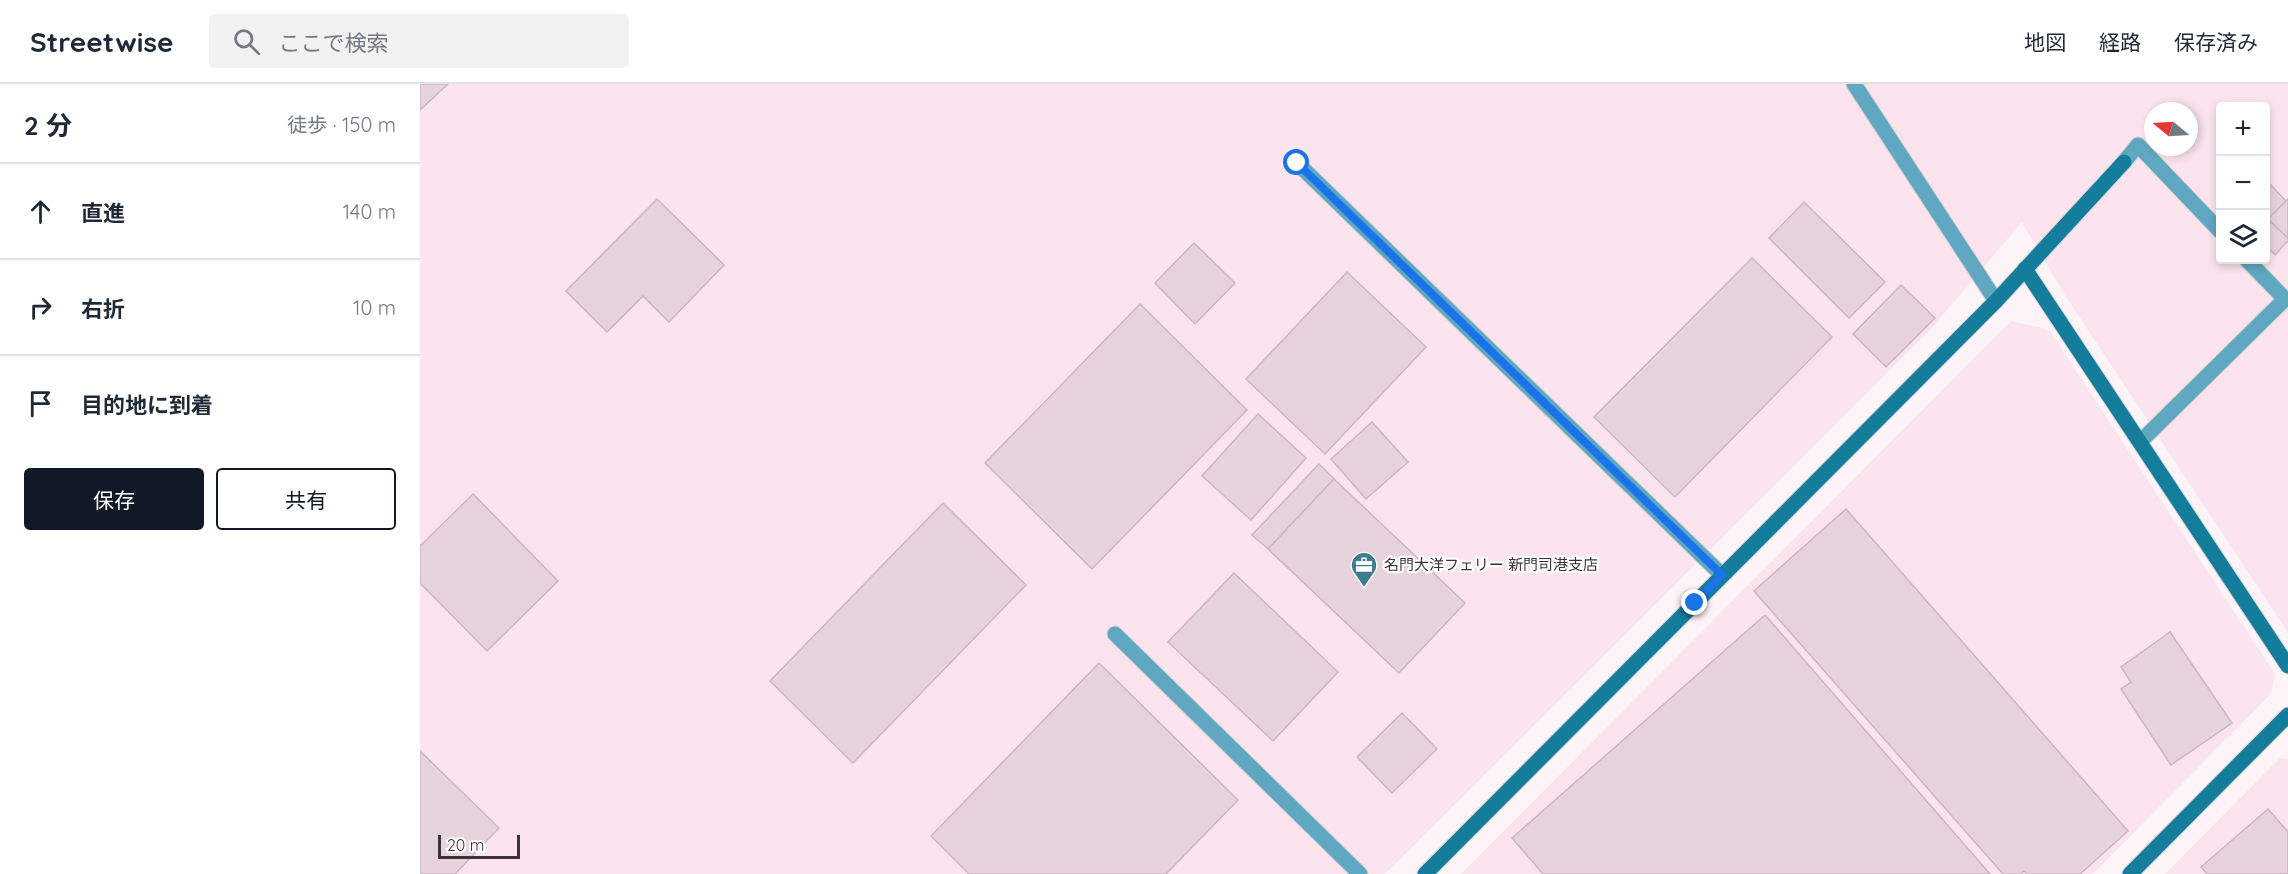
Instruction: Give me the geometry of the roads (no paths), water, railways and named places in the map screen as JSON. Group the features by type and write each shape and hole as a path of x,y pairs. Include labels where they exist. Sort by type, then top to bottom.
{"street":[{"path":"1854,84 1996,301"},
{"path":"1425,874 1996,301 2138,145 2216,227"},
{"path":"1297,163 1722,575"},
{"path":"2140,442 2285,299 2251,264"},
{"path":"2025,269 2288,666"},
{"path":"1114,634 1360,874"},
{"path":"2130,874 2288,715"}],"place":[{"name":"名門大洋フェリー 新門司港支店","path":"1364,588"}]}
